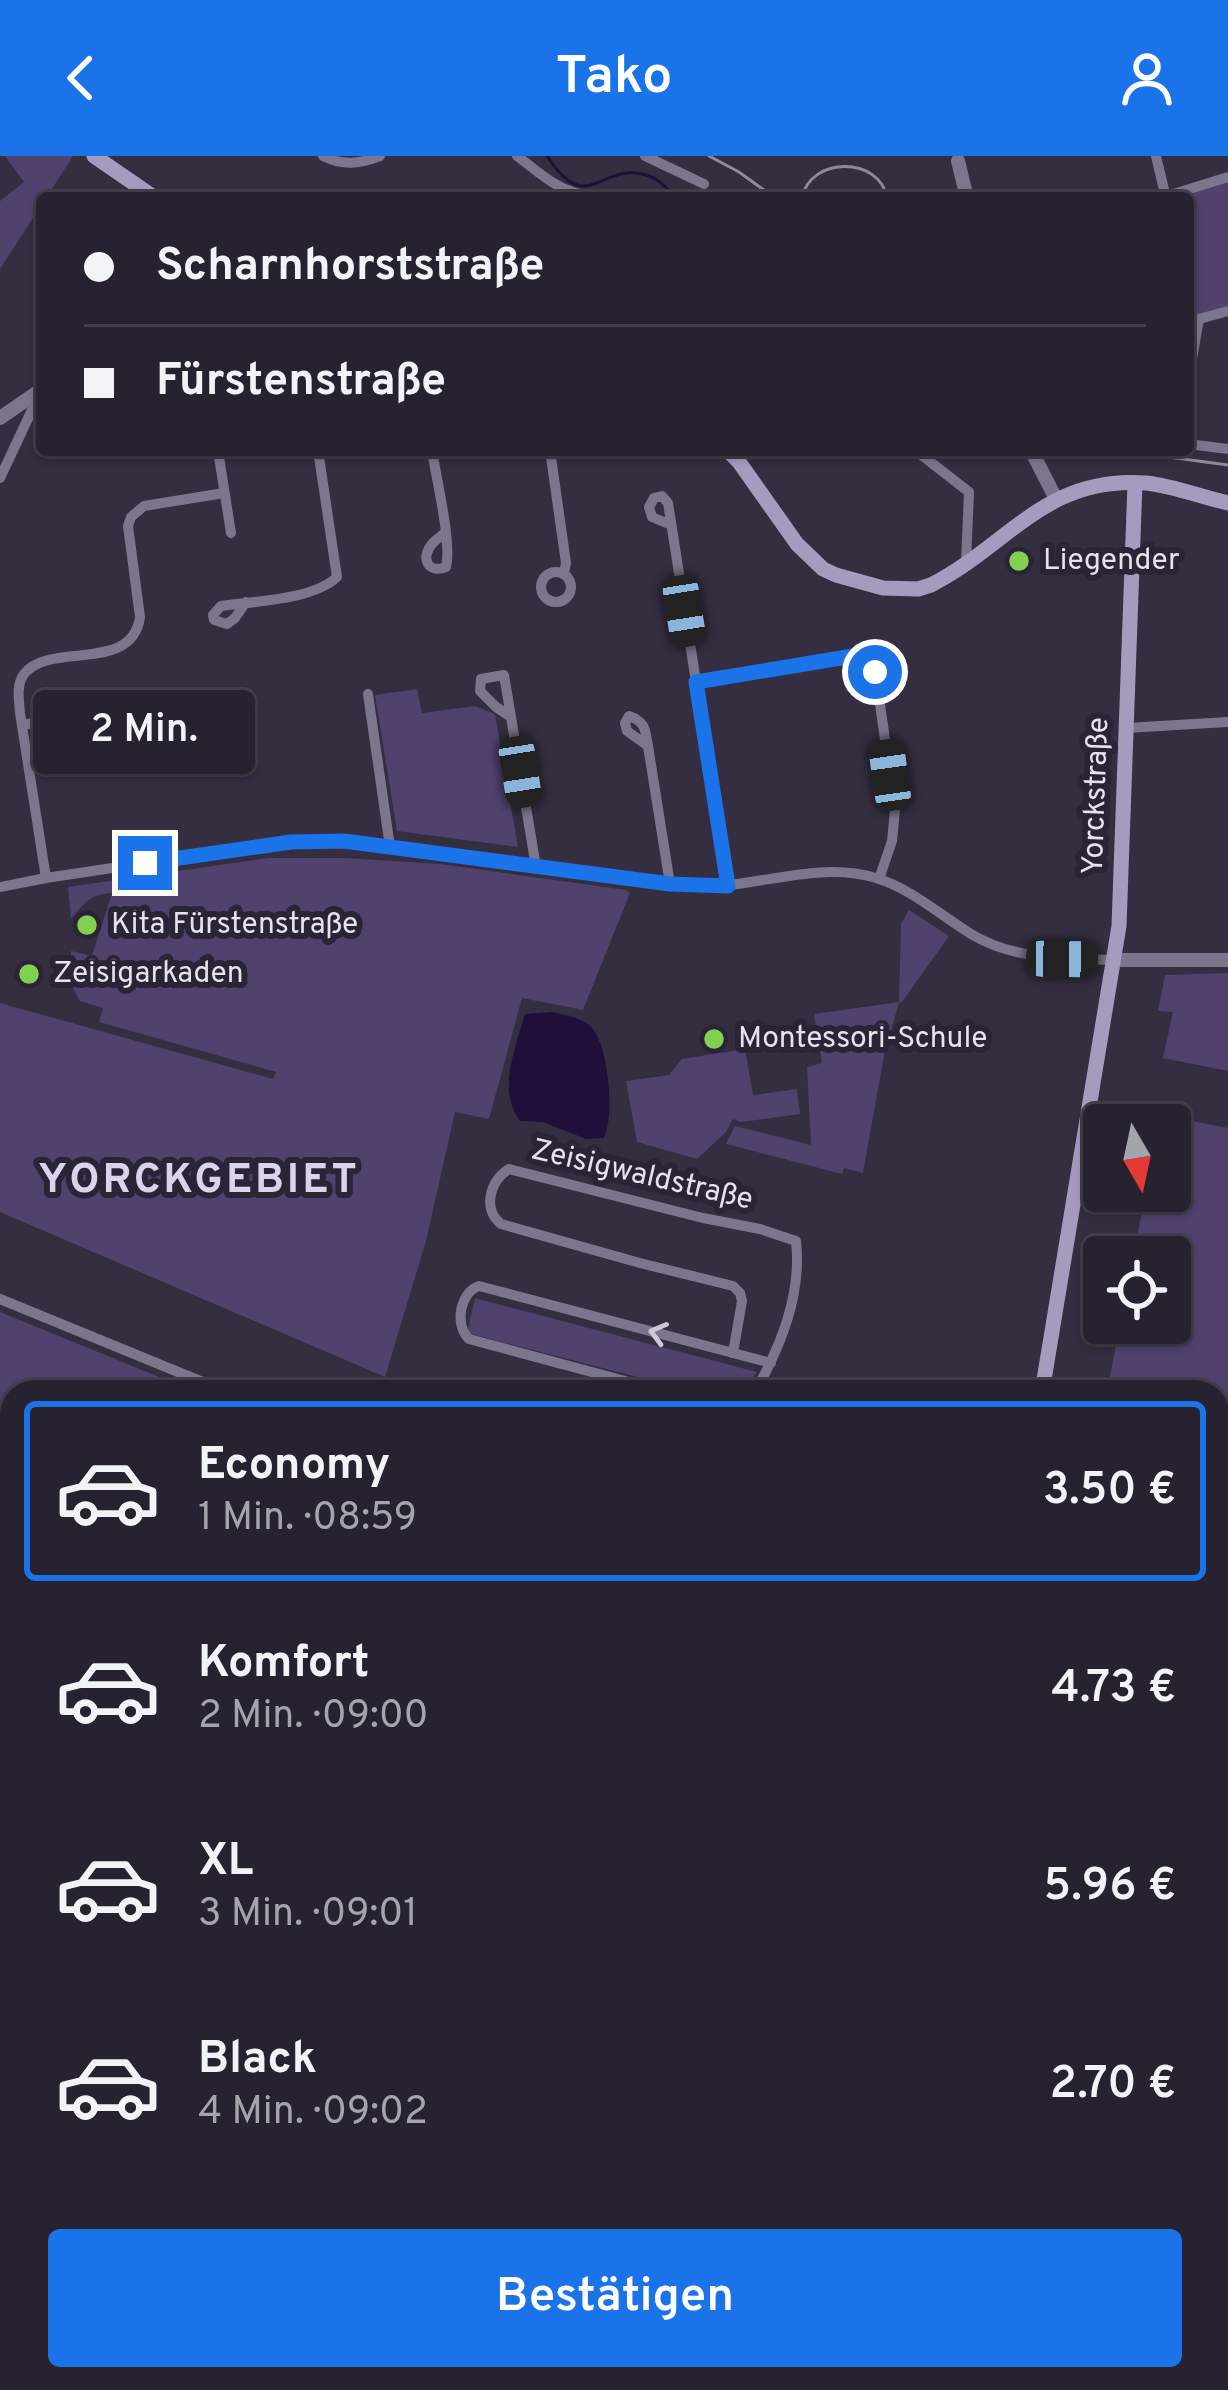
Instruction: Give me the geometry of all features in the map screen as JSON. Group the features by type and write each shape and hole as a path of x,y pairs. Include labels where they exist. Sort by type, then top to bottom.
{"main road":[{"path":"94,156 146,192"},
{"path":"734,456 812,561 836,575 883,588 918,589 943,579 1056,499 1095,485 1161,486 1228,503"},
{"name":"Yorckstraße","path":"1044,1380 1119,926 1136,483"}],"street":[{"path":"323,156 348,164 380,156"},
{"path":"517,156 559,188 574,192"},
{"path":"645,156 704,184"},
{"path":"1156,156 1165,192"},
{"path":"958,158 966,192"},
{"path":"1182,192 1228,177"},
{"path":"1194,318 1228,311"},
{"path":"0,418 36,394"},
{"path":"0,478 36,402"},
{"path":"1194,445 1228,449"},
{"path":"246,602 311,592 338,577 319,456"},
{"path":"433,456 445,533"},
{"path":"551,456 565,573"},
{"path":"923,456 969,492 966,562"},
{"path":"1033,456 1056,499"},
{"path":"219,458 231,533"},
{"path":"46,878 22,725 21,677 35,665 109,651 132,638 140,616 128,526 136,511 224,493"},
{"path":"671,526 728,886"},
{"path":"696,682 859,655 874,662 895,810 892,841 880,879"},
{"path":"368,694 390,847"},
{"path":"22,725 139,706 152,708"},
{"path":"511,717 536,867"},
{"path":"1126,728 1228,722"},
{"path":"648,746 670,884"},
{"path":"0,887 291,842 344,841 670,884 728,886 817,872 852,873 910,893 999,948 1062,959 1228,960"},
{"name":"Zeisigwaldstraße","path":"733,1353 742,1301 733,1286 501,1224 489,1208 500,1175 509,1169 796,1241 796,1292 762,1380"},
{"path":"621,1380 469,1339 460,1327 466,1294 479,1286 771,1363"},
{"path":"0,1299 197,1380"}],"shaded area":[{"path":"5,156 73,156 50,192 36,192 36,213 0,269 0,201 24,182"},
{"path":"1228,177 1228,311 1194,316 1194,192 1184,192"},
{"path":"417,689 422,713 475,706 495,714 518,847 397,831 375,695"},
{"path":"268,858 440,864 630,893 583,1010 522,998 489,1119 455,1112 426,1241 385,1377 0,1212 0,1003 273,1079 276,1072 99,1022 103,1008 80,1001 70,983 71,951 92,956 112,893 92,898 71,919 68,887"},
{"path":"909,910 949,936 899,1003 885,1050 863,1173 844,1168 842,1174 726,1144 735,1126 811,1145 807,1067 822,1063 814,1014 899,1002 901,924"},
{"path":"1228,973 1228,1071 1163,1058 1173,1012 1158,1011 1165,975"},
{"path":"552,1012 589,1025 601,1046 609,1097 604,1138 586,1139 543,1122 520,1121 513,1109 510,1069 525,1014"},
{"path":"745,1049 753,1095 797,1089 800,1114 733,1119 697,1159 637,1142 626,1081 669,1075 682,1059"},
{"path":"1191,1121 1228,1128 1228,1380 1109,1380 1116,1344 1191,1344 1191,1236 1137,1236 1142,1212 1191,1212"},
{"path":"475,1298 757,1372 751,1380 649,1380 467,1333"},
{"path":"0,1312 167,1380 0,1380"}],"waterway":[{"path":"547,156 573,184 595,184 630,173 655,179 670,192"}],"tram line":[{"path":"709,156 767,192"},
{"path":"805,192 818,174 845,166 872,174 885,192"},
{"path":"1161,456 1228,465"}],"place":[{"name":"Liegender","path":"1019,561"},
{"name":"Kita Fürstenstraße","path":"87,925"},
{"name":"Zeisigarkaden","path":"29,974"},
{"name":"Montessori-Schule","path":"714,1039"}],"district":[{"name":"YORCKGEBIET","path":"199,1181"}],"route":[{"path":"145,863 291,842 344,841 670,884 728,886 696,682 859,655 874,662 875,672"}]}
